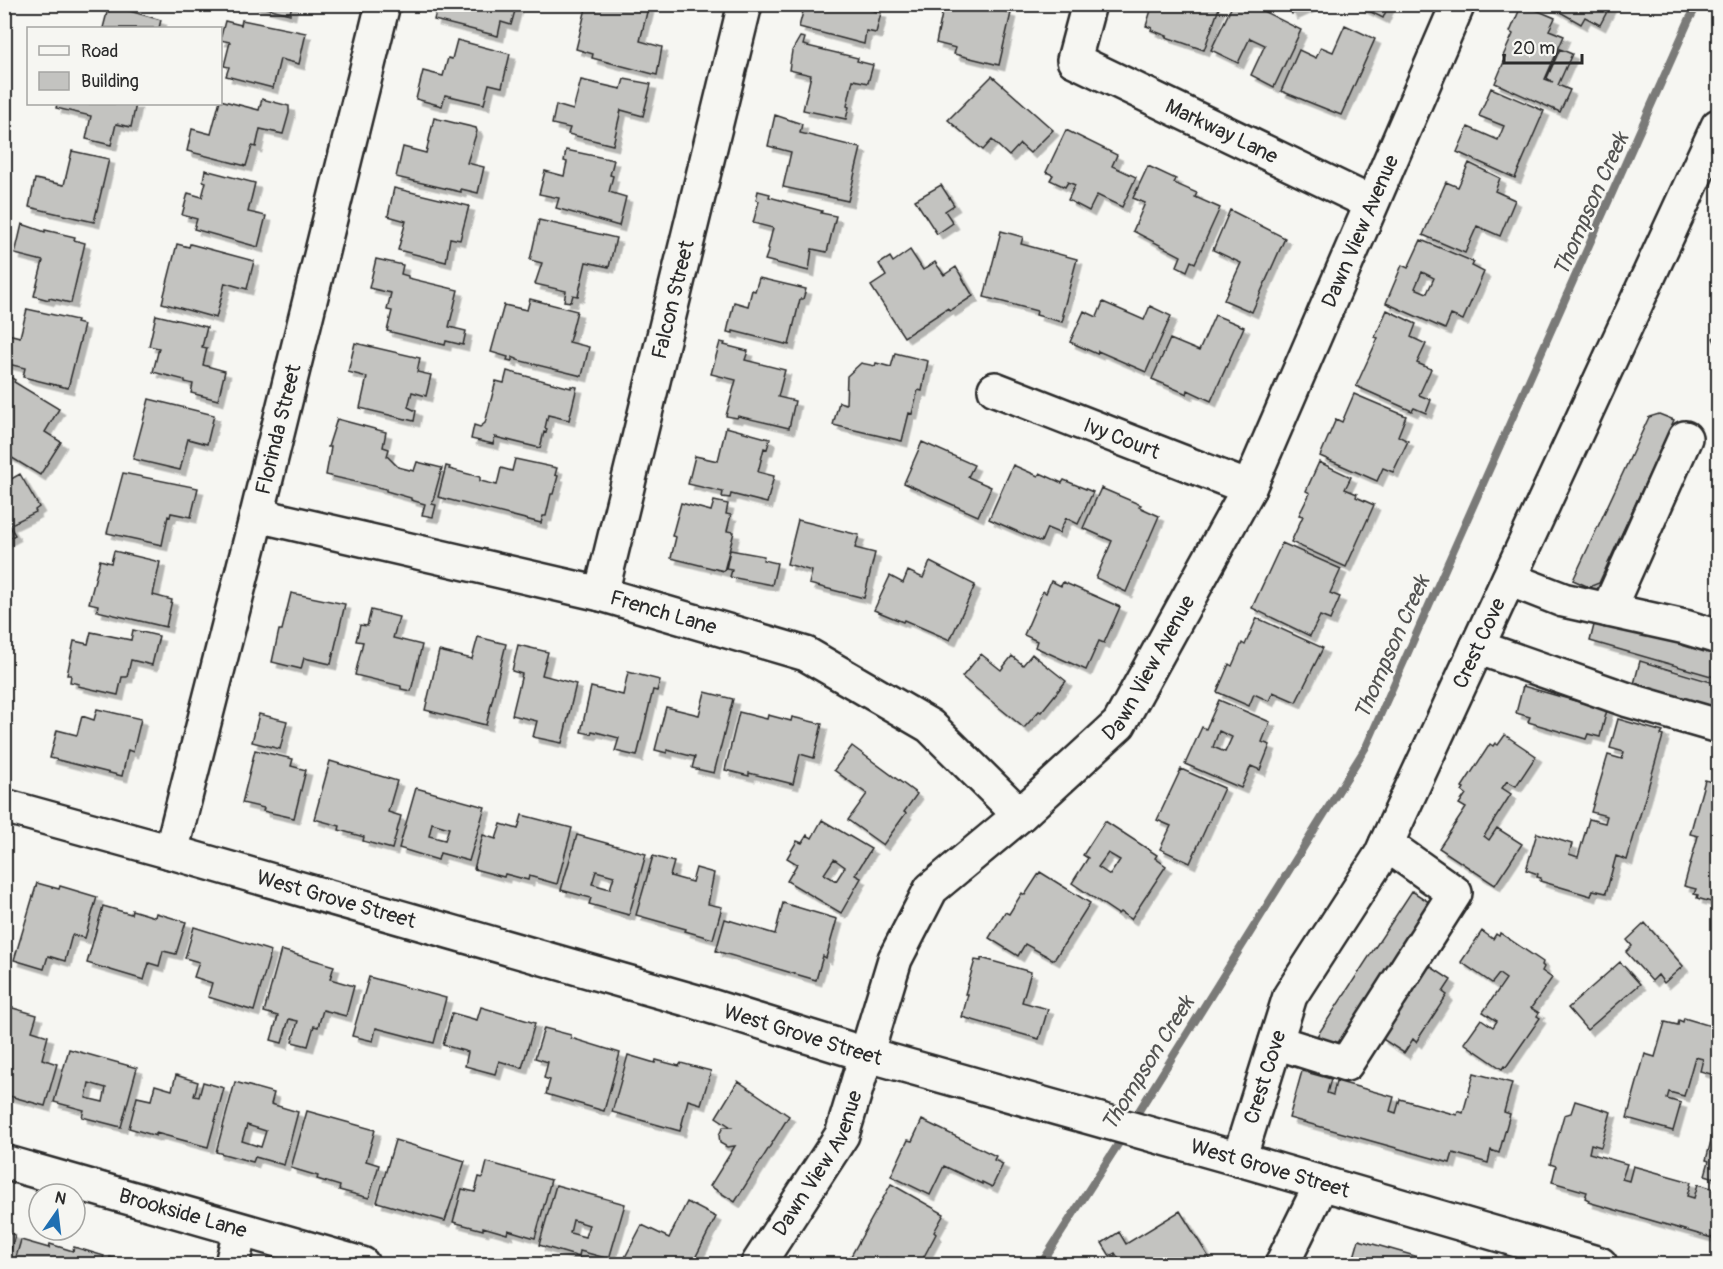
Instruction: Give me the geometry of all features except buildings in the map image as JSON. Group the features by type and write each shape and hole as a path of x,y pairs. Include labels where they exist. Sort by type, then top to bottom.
{"street":[{"name":"Florinda Street","path":"171,852 383,4"},
{"name":"Falcon Street","path":"601,594 745,4"},
{"name":"Markway Lane","path":"1089,4 1074,60 1371,203"},
{"name":"Dawn View Avenue","path":"758,1264 842,1135 895,959 931,889 1020,815 1119,724 1249,488 1458,4"},
{"name":"Crest Cove","path":"1239,1159 1290,996 1381,855 1719,126"},
{"name":"Ivy Court","path":"995,389 1249,488"},
{"path":"1608,610 1686,438"},
{"name":"French Lane","path":"257,515 601,594 806,654 930,726 1020,815"},
{"path":"1509,579 1563,600 1685,627 1719,637"},
{"path":"1477,647 1628,700 1719,726"},
{"name":"West Grove Street","path":"4,806 697,1002 865,1054 1600,1264"},
{"path":"1276,1042 1346,1064 1455,893 1386,844"},
{"name":"Brookside Lane","path":"4,1162 362,1264"},
{"path":"1282,1264 1322,1184"},
{"path":"232,1264 240,1231"}],"waterway":[{"name":"Thompson Creek","path":"1132,1122 1366,747 1698,4"},
{"name":"Thompson Creek","path":"1041,1264 1124,1135"}]}
